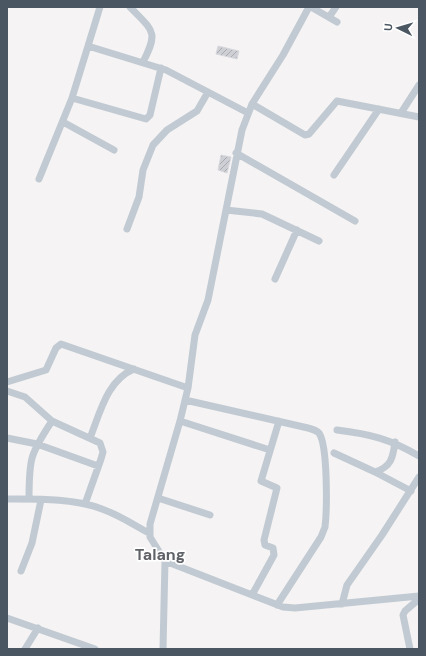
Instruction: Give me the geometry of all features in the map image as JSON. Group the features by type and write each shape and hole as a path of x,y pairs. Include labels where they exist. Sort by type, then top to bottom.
{"street":[{"path":"38,179 72,98 100,7"},
{"path":"130,7 151,29 153,36 152,44 143,62"},
{"path":"338,22 310,7 248,113 236,152 208,300 195,335 188,388 149,533 153,545 165,561 277,605 295,608 419,598"},
{"path":"329,17 336,7"},
{"path":"88,46 161,68 248,113"},
{"path":"72,98 146,119 150,115 161,68"},
{"path":"402,113 417,93 419,85"},
{"path":"127,230 140,197 143,170 153,145 167,130 197,111 208,92"},
{"path":"252,104 305,135 309,134 337,102 419,117"},
{"path":"334,175 379,109"},
{"path":"63,122 114,150"},
{"path":"236,152 355,221"},
{"path":"226,210 262,214 319,241"},
{"path":"275,279 297,230"},
{"path":"7,382 46,370 56,348 61,344 188,388"},
{"path":"90,438 104,402 113,386 126,373 134,370"},
{"path":"7,391 24,397 52,421 100,443 102,447 98,466 85,504"},
{"path":"185,400 316,430 320,435 324,452 325,527 321,537 277,605"},
{"path":"29,499 30,462 36,444 52,421"},
{"path":"180,421 270,450"},
{"path":"252,595 274,555 273,548 265,545 264,540 276,488 260,481 279,421"},
{"path":"337,430 368,434 395,442 419,456"},
{"path":"7,438 36,444 98,466"},
{"path":"376,472 389,464 392,460 395,442"},
{"path":"334,453 376,472 411,491"},
{"path":"342,604 347,585 419,477"},
{"path":"158,498 210,515"},
{"path":"7,499 29,499 85,504 108,511 149,533"},
{"path":"22,571 32,543 41,500"},
{"path":"163,649 165,561"},
{"path":"410,649 403,615 405,611 419,598"},
{"path":"7,618 94,649"},
{"path":"25,649 38,628"}],"building":[{"path":"218,46 239,51 237,59 216,54"},
{"path":"221,155 231,157 227,173 218,170"}],"district":[{"name":"Talang","path":"160,554"}]}
